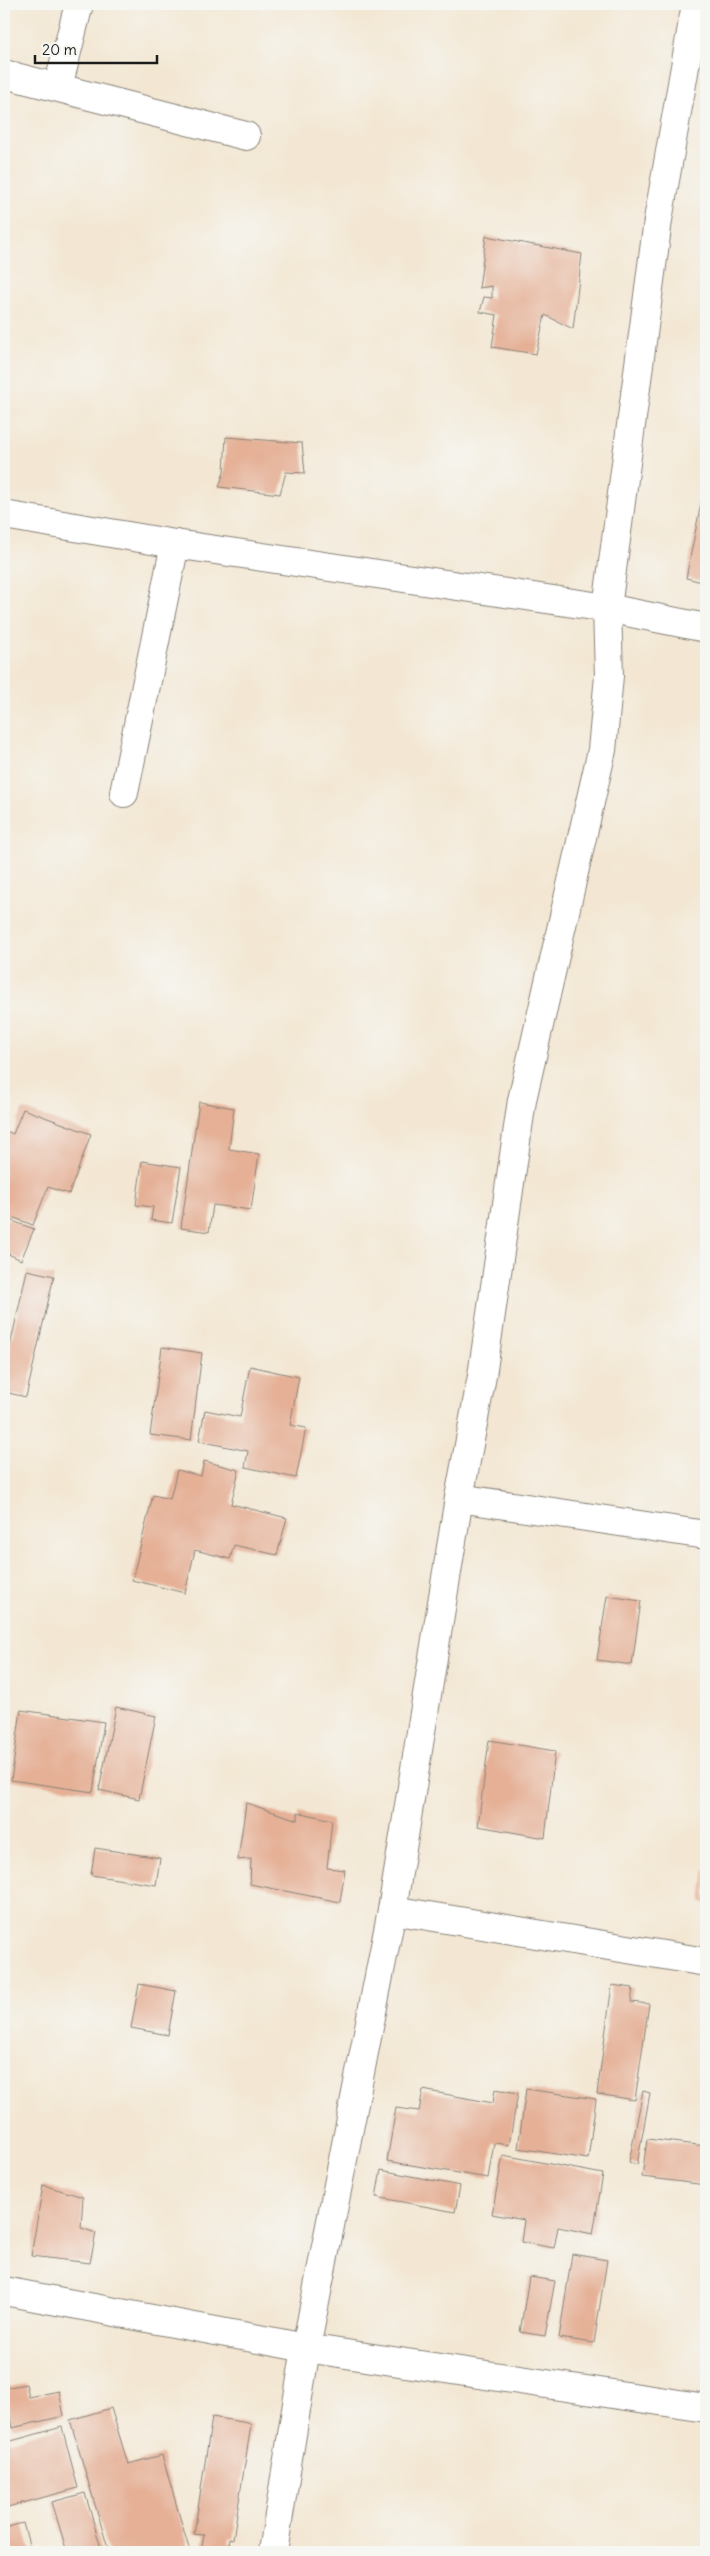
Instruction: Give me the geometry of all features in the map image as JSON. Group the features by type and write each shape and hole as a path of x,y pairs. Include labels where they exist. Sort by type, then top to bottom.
{"street":[{"path":"58,87 79,4"},
{"path":"274,2552 306,2348 392,1910 459,1498 482,1376 522,1100 602,750 609,676 607,608 658,220 696,4"},
{"path":"4,74 246,136"},
{"path":"4,515 175,544 607,608 706,628"},
{"path":"124,793 175,544"},
{"path":"459,1498 706,1535"},
{"path":"392,1910 706,1962"},
{"path":"4,2291 306,2348 706,2408"}],"building":[{"path":"486,236 582,254 573,329 545,315 536,354 492,347 497,315 480,312 484,297 492,298 492,286 479,288"},
{"path":"226,437 302,443 305,473 286,472 280,494 219,487 224,472"},
{"path":"706,483 706,583 686,578"},
{"path":"199,1102 234,1108 229,1149 259,1154 251,1210 213,1205 209,1232 181,1228"},
{"path":"23,1109 91,1134 69,1194 48,1187 33,1225 4,1214 4,1130 13,1134"},
{"path":"142,1161 181,1167 172,1223 151,1220 153,1207 136,1205"},
{"path":"4,1218 34,1229 21,1260 4,1252"},
{"path":"27,1270 54,1276 26,1397 4,1392 4,1373"},
{"path":"162,1347 202,1353 191,1440 150,1435"},
{"path":"250,1366 299,1377 290,1425 306,1428 296,1478 245,1467 248,1451 199,1441 205,1410 240,1417"},
{"path":"204,1461 239,1470 231,1504 287,1518 277,1555 234,1545 230,1559 195,1550 185,1593 132,1580 153,1495 170,1499 177,1470 201,1476"},
{"path":"607,1596 641,1601 632,1665 597,1660"},
{"path":"116,1707 156,1716 139,1799 99,1790"},
{"path":"21,1710 104,1722 93,1792 11,1780"},
{"path":"489,1740 555,1751 545,1838 478,1826"},
{"path":"246,1803 298,1820 298,1812 332,1820 327,1868 345,1870 340,1902 250,1884 251,1859 238,1860"},
{"path":"95,1848 160,1858 156,1885 91,1875"},
{"path":"706,1869 706,1903 701,1902"},
{"path":"139,1984 176,1991 168,2035 131,2028"},
{"path":"612,1985 633,1988 631,2002 649,2004 635,2100 597,2094"},
{"path":"495,2089 518,2093 509,2145 494,2143 488,2178 387,2161 396,2108 419,2111 423,2090 493,2103"},
{"path":"526,2089 596,2099 588,2159 518,2148"},
{"path":"643,2091 650,2093 637,2165 629,2162"},
{"path":"647,2139 706,2146 706,2185 642,2177"},
{"path":"503,2155 603,2174 593,2234 558,2227 554,2248 521,2242 524,2220 492,2214"},
{"path":"381,2170 460,2186 455,2212 376,2197"},
{"path":"43,2185 83,2197 81,2228 96,2233 90,2263 31,2256"},
{"path":"572,2254 607,2260 594,2343 559,2338"},
{"path":"529,2277 555,2281 545,2336 520,2332"},
{"path":"26,2384 29,2397 59,2391 64,2416 12,2428 4,2388"},
{"path":"111,2408 128,2464 162,2455 190,2552 109,2552 70,2420"},
{"path":"212,2417 251,2425 233,2539 230,2538 228,2552 201,2552 204,2535 194,2534"},
{"path":"62,2427 78,2488 4,2508 4,2443"},
{"path":"85,2493 102,2552 67,2552 52,2502"},
{"path":"23,2523 31,2552 4,2552 4,2528"}]}
